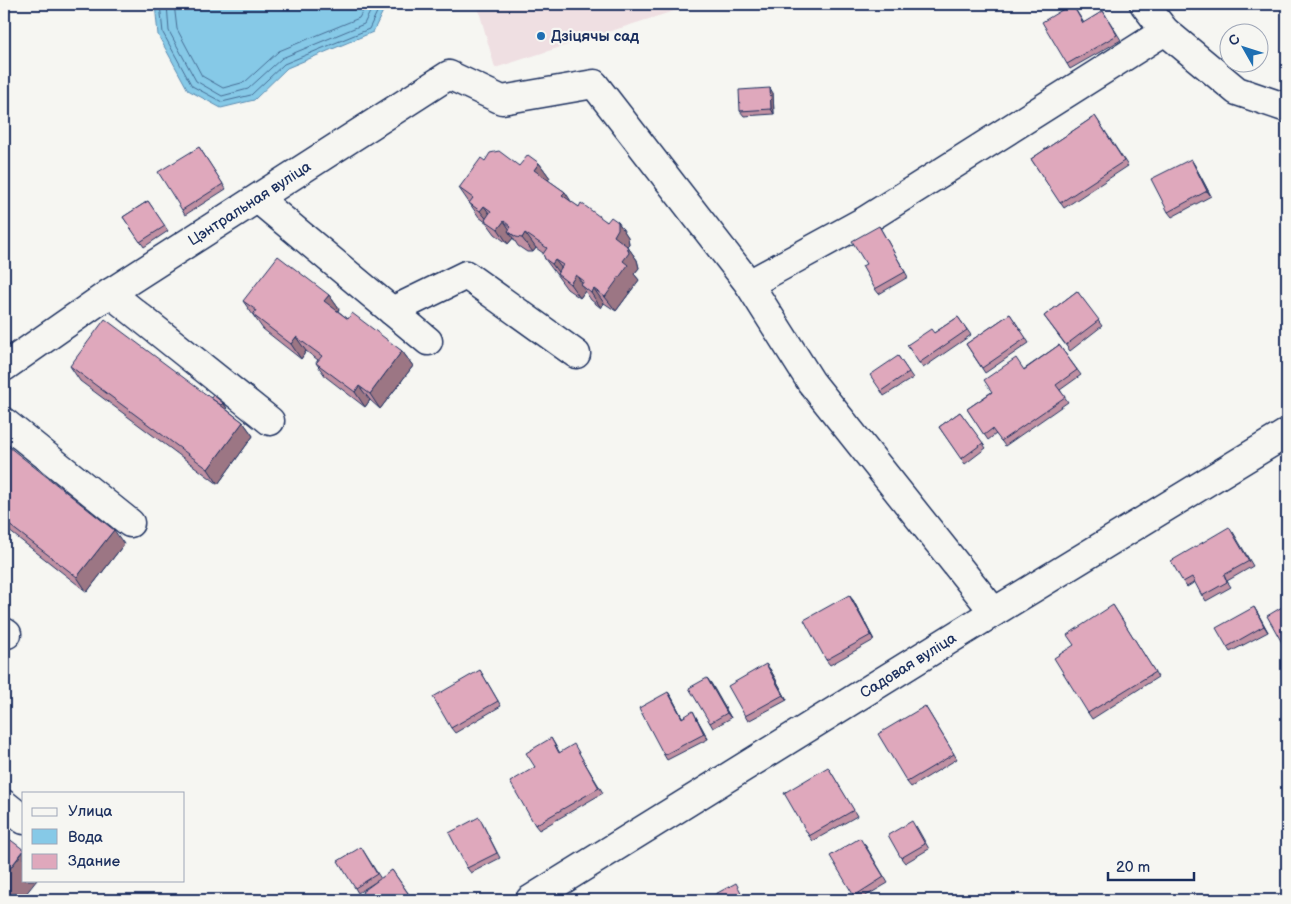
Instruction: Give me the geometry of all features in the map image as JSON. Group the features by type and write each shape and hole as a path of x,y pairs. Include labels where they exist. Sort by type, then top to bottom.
{"street":[{"path":"1144,4 1165,31 1237,91 1287,108"},
{"path":"994,612 811,382 749,284 866,220 1165,31"},
{"name":"Цэнтральная вуліца","path":"4,367 110,293 449,75 502,100 594,84 749,284"},
{"path":"258,199 428,341"},
{"path":"392,311 466,275 576,354"},
{"path":"110,293 270,421"},
{"path":"4,422 130,523"},
{"name":"Садовая вуліца","path":"530,900 1287,433"},
{"path":"4,804 22,818"}],"shaded area":[{"name":"Дзіцячы сад","path":"477,4 696,4 495,68"}],"water":[{"path":"155,4 381,4 384,9 373,32 287,68 254,100 221,108 188,90 158,35"}],"building":[{"path":"1072,4 1083,23 1103,11 1117,35 1067,64 1042,22"},
{"path":"770,88 771,109 740,111 739,90"},
{"path":"1095,116 1124,161 1060,203 1031,159"},
{"path":"199,147 223,184 182,210 158,172"},
{"path":"499,151 519,166 528,155 539,163 534,170 565,192 562,195 579,207 581,203 607,222 611,217 618,222 618,229 614,236 627,246 629,253 623,261 628,265 605,297 594,289 591,293 581,285 584,281 576,275 570,284 557,274 563,265 555,260 552,264 545,259 543,254 547,248 525,233 522,238 516,237 508,231 511,227 504,221 498,229 485,220 491,211 484,206 480,211 469,203 473,198 459,188 481,158 485,161 490,153"},
{"path":"1191,159 1207,191 1168,212 1151,179"},
{"path":"148,201 165,226 140,242 123,217"},
{"path":"879,226 905,272 875,289 862,266 866,264 852,241"},
{"path":"278,256 329,295 324,301 348,319 352,313 402,351 370,394 359,386 355,392 316,363 322,356 296,337 291,344 253,315 256,310 243,301"},
{"path":"1077,291 1099,320 1066,345 1044,316"},
{"path":"1010,314 1026,338 982,368 966,344"},
{"path":"958,317 967,330 919,363 907,345 931,329 934,333"},
{"path":"105,319 243,422 208,469 70,366"},
{"path":"1059,345 1077,370 1056,385 1065,397 1001,441 992,429 984,435 967,409 992,392 984,380 1016,358 1024,370"},
{"path":"898,356 909,372 881,391 870,375"},
{"path":"213,395 223,403 221,405 211,398"},
{"path":"960,412 983,443 961,459 939,427"},
{"path":"4,443 114,530 77,577 4,521"},
{"path":"1229,527 1249,561 1224,575 1227,582 1202,596 1192,577 1183,582 1171,561"},
{"path":"849,595 871,635 826,660 804,620"},
{"path":"1287,604 1287,647 1285,648 1267,616"},
{"path":"1113,605 1155,672 1088,713 1054,658 1074,645 1067,635"},
{"path":"1254,607 1264,626 1227,647 1216,628"},
{"path":"766,664 783,695 745,716 728,686"},
{"path":"480,670 498,701 451,728 433,697"},
{"path":"707,678 727,713 710,723 689,688"},
{"path":"668,692 682,718 693,711 704,734 664,755 639,708"},
{"path":"925,706 954,754 907,782 878,734"},
{"path":"551,738 559,753 574,744 599,788 535,825 510,782 535,767 526,753"},
{"path":"828,767 854,810 809,836 784,793"},
{"path":"479,817 497,853 467,868 449,833"},
{"path":"912,821 925,844 901,858 888,835"},
{"path":"4,835 22,848 22,853 4,876"},
{"path":"860,838 884,877 854,896 830,856"},
{"path":"361,847 377,874 355,888 338,861"},
{"path":"392,870 412,899 367,900 362,892"},
{"path":"736,883 745,900 711,900 710,897"},
{"path":"675,895 679,900 665,900"}],"place":[{"name":"Дзіцячы сад","path":"541,36"}]}
